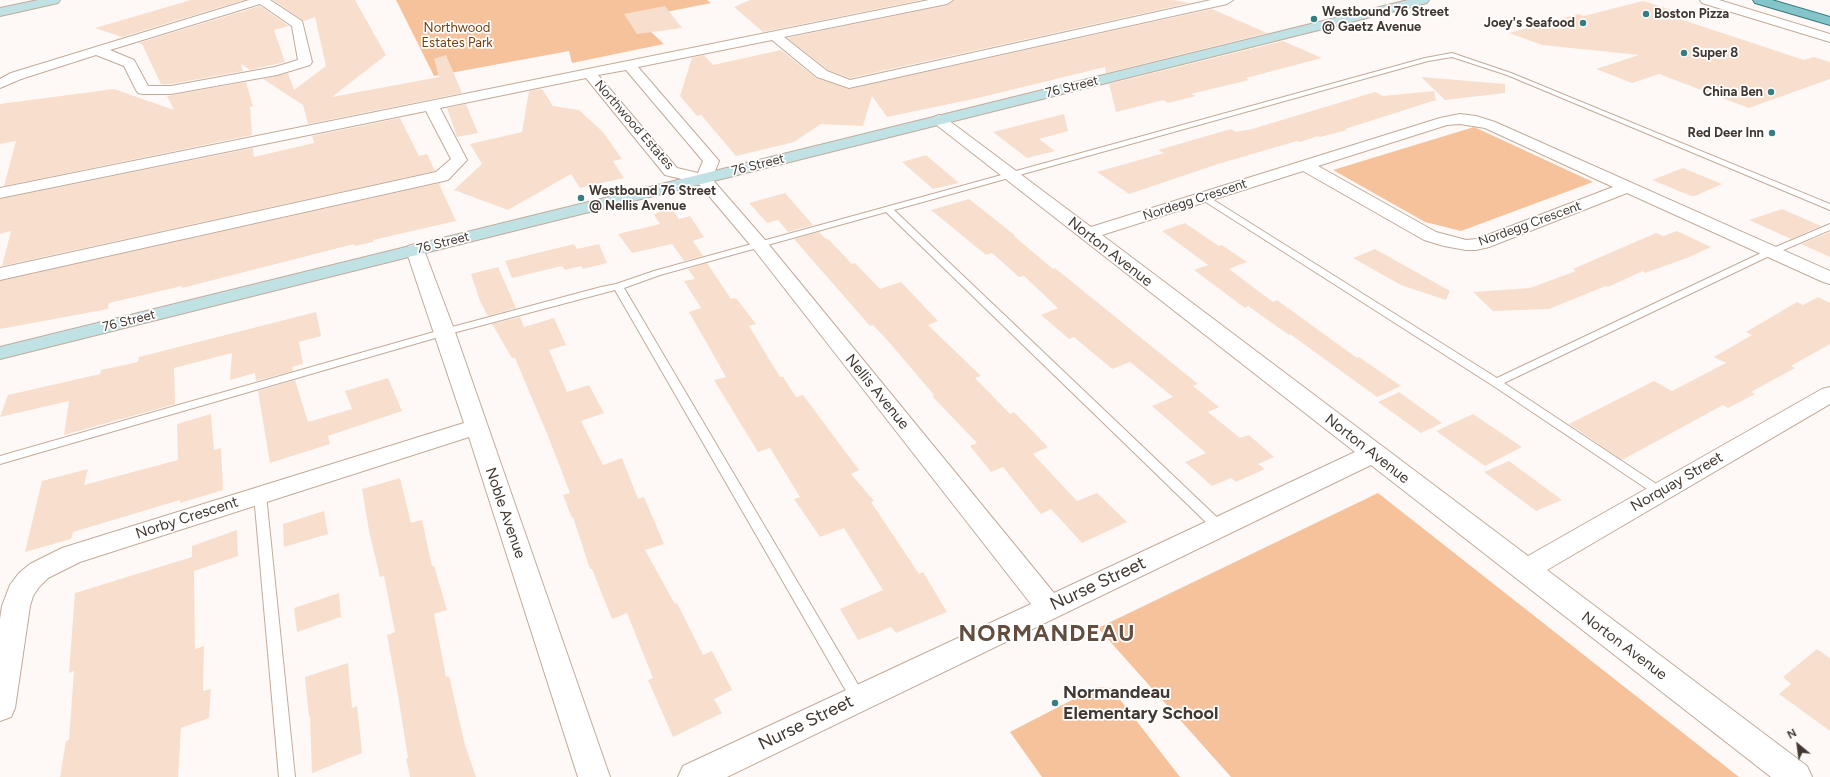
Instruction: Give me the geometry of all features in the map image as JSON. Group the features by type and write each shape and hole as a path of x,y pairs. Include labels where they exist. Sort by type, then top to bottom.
{"main road":[{"path":"1759,0 1830,21"},
{"path":"1797,0 1830,10"}],"street":[{"path":"0,3 16,0"},
{"path":"0,12 54,0"},
{"path":"0,84 16,76 97,50 262,0 298,24 304,62 278,71 171,90 142,90 129,64 97,50"},
{"path":"0,193 947,0"},
{"path":"774,35 822,74 849,84 1227,0"},
{"name":"76 Street","path":"0,353 1423,0"},
{"path":"1706,0 1830,38"},
{"path":"629,65 711,161 704,179"},
{"name":"Northwood Estates","path":"589,73 671,172 704,179"},
{"path":"0,274 442,176 459,160 431,105"},
{"name":"Nordegg Crescent","path":"1087,234 1445,120 1468,119 1490,125 1830,278"},
{"name":"Norton Avenue","path":"939,120 1796,777"},
{"name":"Nordegg Crescent","path":"1304,165 1430,236 1444,241 1471,245 1483,243 1628,187"},
{"name":"Nellis Avenue","path":"704,179 759,244 1049,607"},
{"name":"Noble Avenue","path":"415,250 445,332 594,777"},
{"name":"Norquay Street","path":"1525,570 1830,394"},
{"name":"Norby Crescent","path":"0,708 16,606 20,593 29,580 39,571 71,555 476,427"},
{"name":"Nurse Street","path":"694,777 1373,454"}],"lane":[{"path":"0,460 445,332 604,289 618,287 657,273 1009,174 1427,59 1452,55 1508,74 1830,207"},
{"path":"1204,197 1496,383 1660,492"},
{"path":"888,209 1219,527"},
{"path":"1496,383 1772,251 1830,228"},
{"path":"618,287 858,698"},
{"path":"260,495 287,777"}],"green space":[{"name":"Northwood Estates Park","path":"396,0 707,0 711,3 636,18 664,44 572,63 569,51 434,76"},
{"path":"1474,127 1593,182 1461,231 1425,222 1333,170"},
{"path":"1378,493 1739,777 1231,777 1098,628"},
{"path":"1097,687 1111,688 1180,777 1042,777 1010,732"}],"building":[{"path":"191,0 244,0 122,37 95,28"},
{"path":"273,0 355,0 386,55 332,97 439,77 434,59 446,55 462,93 308,124 303,105 263,79 288,73 294,90 326,66 315,17 304,21"},
{"path":"750,0 921,0 763,32 734,7"},
{"path":"954,0 1174,0 1190,3 850,78 828,70 787,38 947,5"},
{"path":"1643,1 1691,16 1680,19 1804,60 1814,57 1830,62 1830,79 1749,108 1659,74 1632,83 1596,69 1639,55 1542,45 1509,33 1578,14 1584,16"},
{"path":"260,6 289,26 274,30 285,62 250,70 241,64 243,71 171,84 161,84 142,44 138,43"},
{"path":"665,6 682,28 637,34 624,14"},
{"path":"1212,9 1267,33 1106,73 1105,67 978,98 887,117 872,96 863,126 821,124 794,142 736,156 701,115 697,116 680,96 692,58 704,55 713,65 781,50 816,78 849,89"},
{"path":"1283,41 1322,58 1246,78 1249,80 1191,94 1196,96 1168,103 1163,100 1116,112 1109,84"},
{"path":"1421,77 1505,84 1505,93 1445,100"},
{"path":"246,82 253,106 250,107 252,135 4,186 16,141 0,144 0,104 114,89 174,110 167,96"},
{"path":"542,89 553,106 579,110 603,132 622,159 613,161 624,178 580,188 571,174 508,210 454,190 482,164 470,144 522,132 529,91"},
{"path":"1434,91 1436,100 1345,129 1347,130 1320,137 1318,136 1300,142 1297,141 1218,164 1129,194 1097,172 1164,153 1158,150 1231,129 1236,132 1252,129 1375,92 1383,96"},
{"path":"466,104 478,133 457,137 447,108"},
{"path":"1064,114 1068,131 1039,139 1055,151 1027,158 993,132"},
{"path":"400,118 419,156 427,154 435,171 2,266 11,231 0,234 0,199 253,148 254,157 314,143 312,136"},
{"path":"926,155 959,183 933,189 902,162"},
{"path":"1683,168 1722,184 1695,196 1691,196 1652,180"},
{"path":"440,183 441,185 439,184 456,221 373,240 373,242 355,246 354,244 182,288 182,286 109,303 108,309 0,329 0,281"},
{"path":"785,193 813,225 788,232 778,220 767,223 749,203"},
{"path":"969,199 1016,236 1014,236 1053,269 1055,268 1198,384 1193,386 1219,407 1208,412 1240,438 1249,435 1274,457 1258,464 1265,469 1236,482 1231,478 1212,486 1185,462 1206,453 1152,406 1173,397 1130,362 1112,369 1074,337 1069,339 1041,315 1058,308 1024,276 1019,277 992,253 986,255 931,210"},
{"path":"669,205 679,219 690,216 704,237 693,241 703,256 684,261 672,244 632,253 618,234 660,224 654,215"},
{"path":"1782,209 1821,226 1791,239 1749,220"},
{"path":"1185,223 1219,246 1222,245 1247,262 1229,269 1273,302 1277,300 1357,358 1359,357 1401,386 1377,397 1290,334 1289,335 1248,306 1245,308 1194,270 1208,265 1162,231"},
{"path":"1677,231 1711,247 1687,258 1645,273 1643,271 1608,287 1606,286 1549,309 1493,311 1473,292 1530,288 1576,271 1573,269 1656,233 1663,236"},
{"path":"819,232 826,239 828,239 852,264 855,263 880,289 901,282 938,321 928,325 981,376 975,378 1010,414 1014,412 1048,447 1033,454 1077,501 1097,493 1127,522 1082,543 1051,509 1041,514 1003,467 991,472 970,446 977,443 932,396 934,395 888,341 873,325 870,326 794,239"},
{"path":"1830,232 1830,257 1801,244"},
{"path":"574,244 577,249 599,244 607,263 583,269 581,266 565,270 562,266 512,278 505,261"},
{"path":"1375,249 1450,291 1446,300 1401,285 1353,258"},
{"path":"707,263 731,299 736,298 756,324 749,326 780,377 783,377 796,397 803,395 859,470 851,474 874,501 871,502 919,574 923,572 947,612 896,633 891,627 858,640 840,609 883,590 844,528 820,537 794,499 800,497 770,448 758,452 714,380 726,377 689,312 701,308 684,281 695,279 688,269"},
{"path":"498,267 516,308 488,316 480,301 471,274"},
{"path":"1818,297 1830,303 1830,344 1791,366 1795,368 1751,392 1755,394 1728,408 1723,405 1622,460 1569,424 1654,381 1672,391 1726,363 1714,357 1752,335 1746,332 1797,302 1803,305"},
{"path":"316,312 321,336 299,342 303,364 292,367 293,371 256,381 255,373 230,380 232,353 174,368 175,404 64,435 69,401 0,417 8,395 100,374 101,370 138,362 139,357"},
{"path":"520,317 524,327 554,318 566,345 549,350 567,392 589,385 604,413 581,421 603,465 622,458 638,499 644,497 664,544 645,550 675,604 677,603 703,655 712,651 732,690 714,699 722,713 673,737 648,680 653,678 627,613 612,619 592,569 590,569 573,517 572,518 563,495 570,493 548,436 515,358 512,358 492,324"},
{"path":"388,378 402,411 328,436 330,444 270,463 258,391 295,380 308,422 352,409 345,391"},
{"path":"1399,392 1442,423 1421,433 1378,402"},
{"path":"211,414 214,450 221,448 223,490 180,503 180,500 73,532 71,539 25,552 42,481 88,469 84,485 178,460 177,424"},
{"path":"1473,414 1522,447 1485,466 1436,431"},
{"path":"1509,461 1562,500 1536,511 1484,472"},
{"path":"400,478 411,523 422,520 432,566 434,566 447,610 434,614 446,677 449,676 465,745 476,777 410,777 406,758 408,758 398,695 387,635 395,632 384,576 380,577 369,531 362,489"},
{"path":"324,511 328,534 284,547 283,524"},
{"path":"237,530 238,556 194,571 195,649 204,646 203,691 211,689 209,718 181,728 178,777 60,777 66,741 69,740 74,671 69,673 75,593 192,557 192,546"},
{"path":"339,593 341,617 297,632 294,608"},
{"path":"1817,649 1830,658 1830,731 1779,694 1791,684 1783,677"},
{"path":"348,663 352,708 357,706 362,753 312,773 310,716 309,717 305,677"}],"place":[{"name":"Boston Pizza","path":"1646,14"},
{"name":"Westbound 76 Street @ Gaetz Avenue","path":"1314,19"},
{"name":"Joey's Seafood","path":"1583,23"},
{"name":"Super 8","path":"1684,53"},
{"name":"China Ben","path":"1771,92"},
{"name":"Red Deer Inn","path":"1772,133"},
{"name":"Westbound 76 Street @ Nellis Avenue","path":"581,198"},
{"name":"Normandeau Elementary School","path":"1055,703"}],"district":[{"name":"NORMANDEAU","path":"1047,634"}]}
